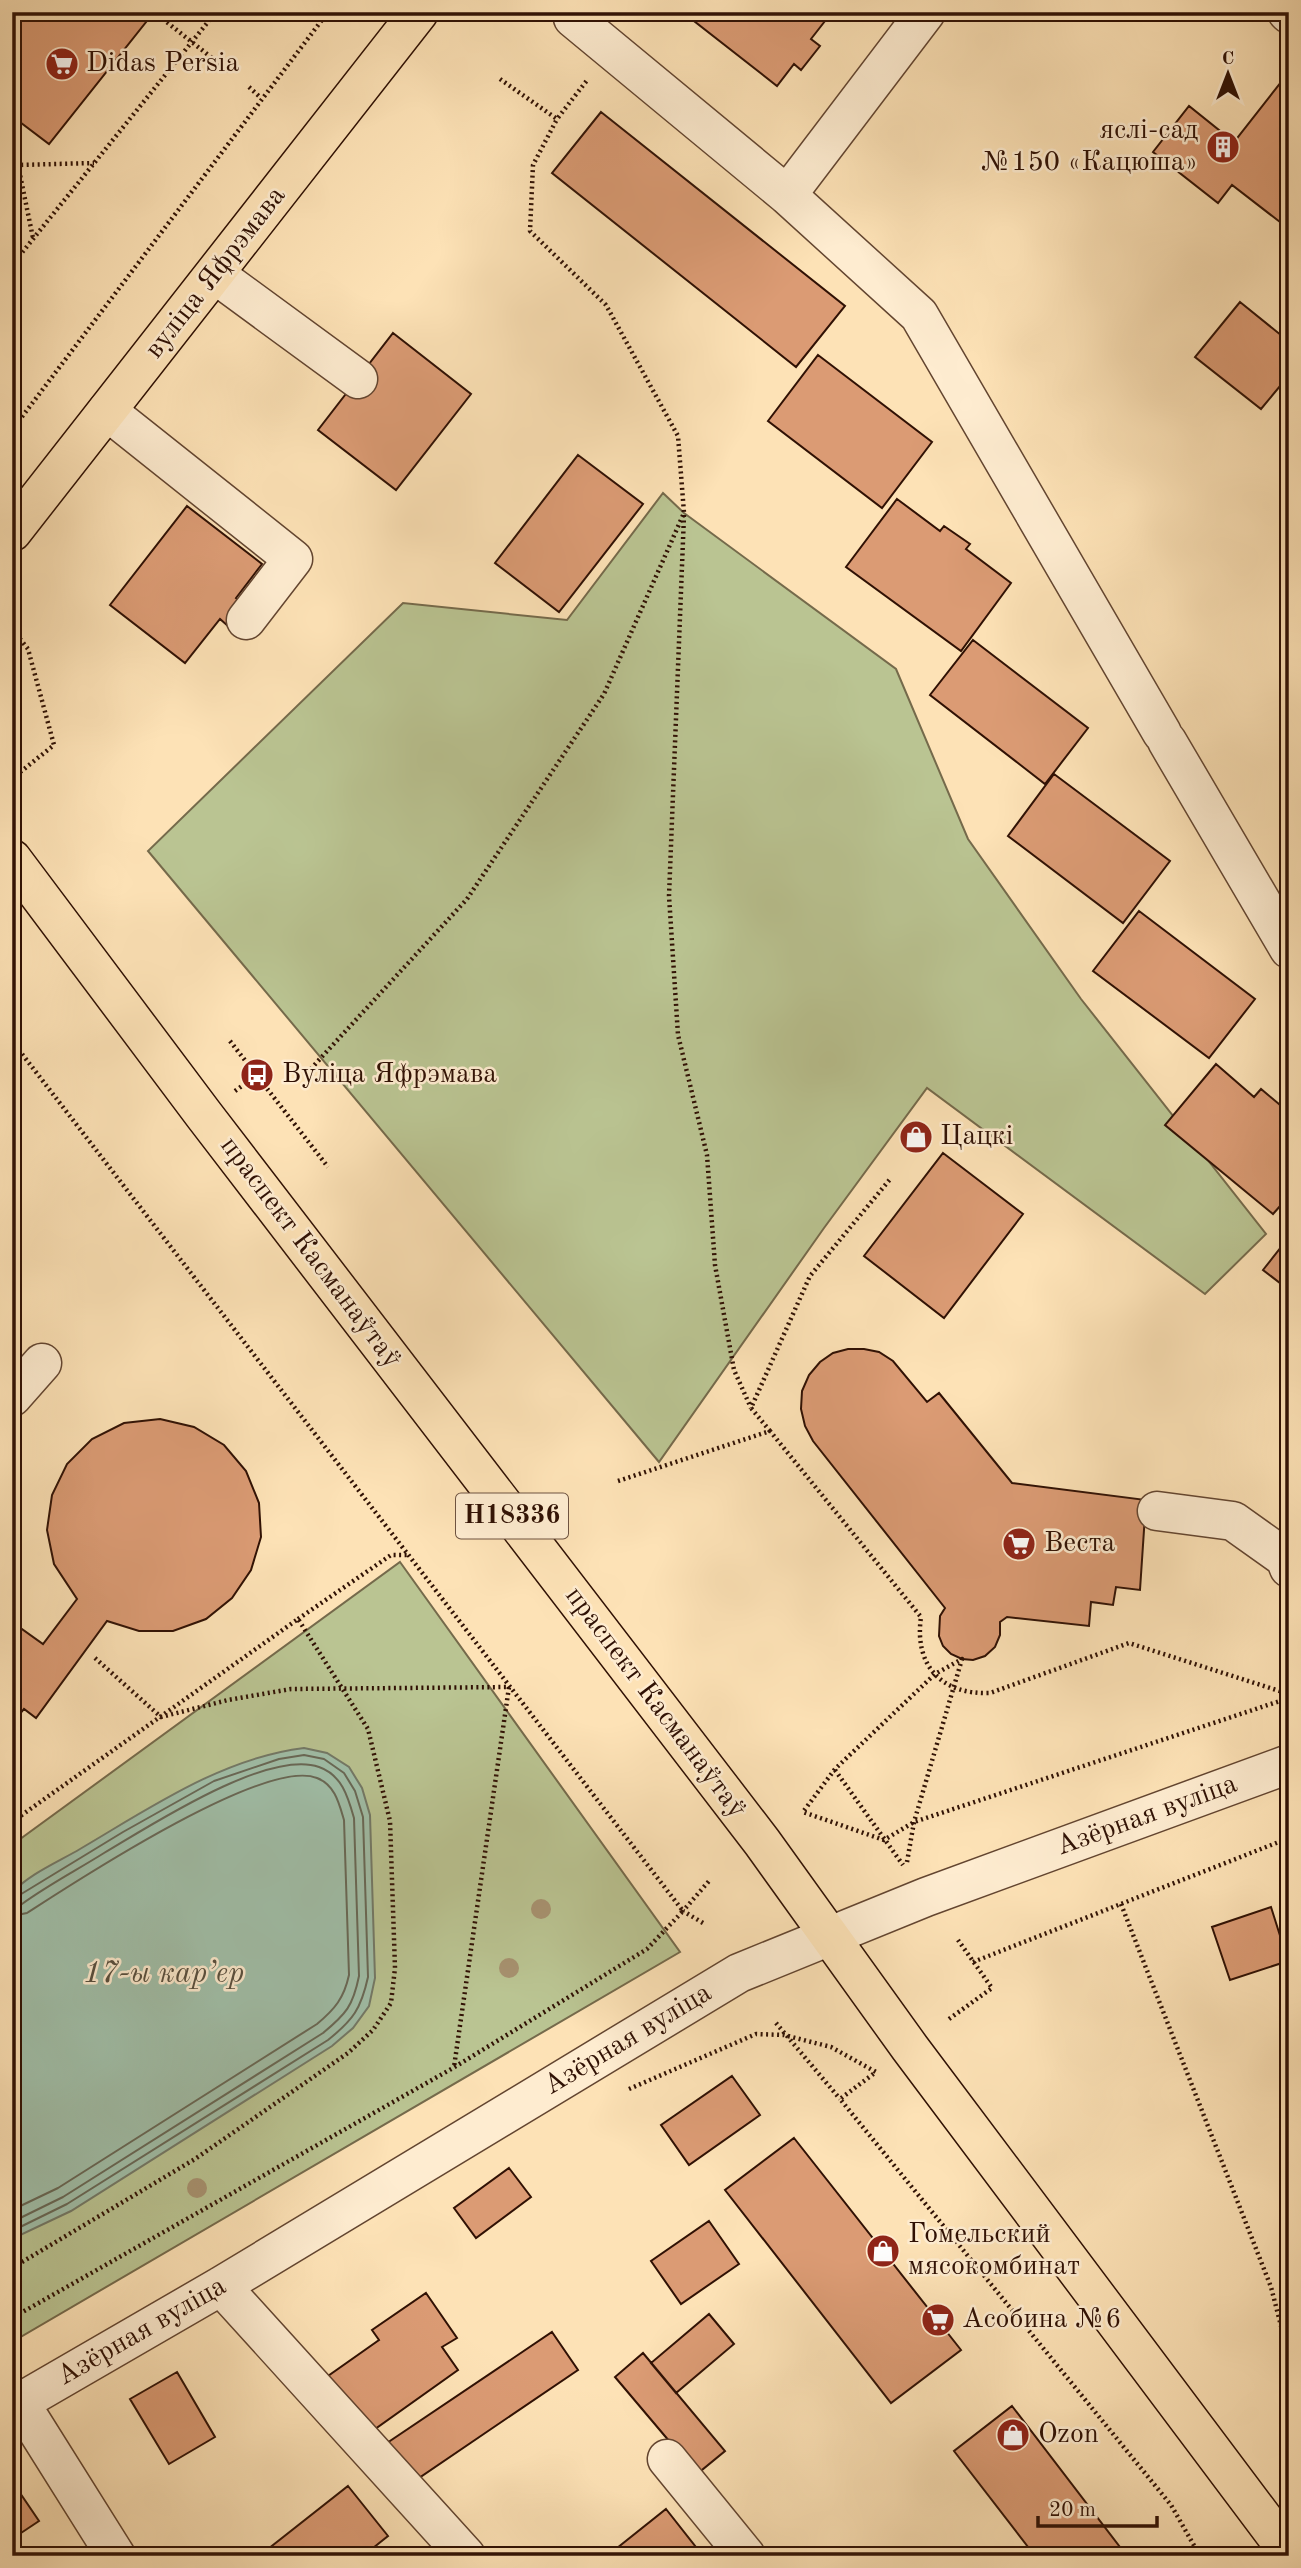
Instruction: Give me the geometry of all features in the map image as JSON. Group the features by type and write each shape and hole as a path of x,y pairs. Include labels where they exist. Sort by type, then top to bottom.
{"main road":[{"name":"вуліца Яфрэмава","path":"12,533 419,12"},
{"name":"праспект Касманаўтаў","path":"12,859 204,1115 762,1842 829,1936 1289,2553"}],"street":[{"path":"787,195 926,12"},
{"path":"572,14 787,195 919,315 1289,949"},
{"path":"216,275 358,379"},
{"path":"107,411 293,559 247,620"},
{"path":"12,1397 42,1363"},
{"path":"1157,1511 1233,1521 1285,1558 1289,1568"},
{"name":"Азёрная вуліца","path":"16,2405 221,2286 739,1973 926,1897 1289,1764"},
{"path":"221,2286 466,2556"},
{"path":"16,2405 116,2556"},
{"path":"667,2459 746,2556"}],"path":[{"path":"154,12 231,73"},
{"path":"12,265 216,12"},
{"path":"12,429 328,12"},
{"path":"611,48 557,119 533,165 530,230 606,305 678,436 684,513 669,896 678,1035 707,1155 715,1265 734,1370 751,1408 921,1617 918,1634 921,1651 928,1666 954,1689 971,1694 990,1693 1129,1643 1289,1696"},
{"path":"500,79 557,119"},
{"path":"248,87 261,98"},
{"path":"12,160 18,165 33,239"},
{"path":"18,165 95,163"},
{"path":"307,1073 467,899 604,694 684,513"},
{"path":"13,630 28,649 54,746 19,773"},
{"path":"12,1041 683,1911 703,1923"},
{"path":"230,1041 328,1167"},
{"path":"751,1408 810,1276 891,1178"},
{"path":"618,1481 770,1431"},
{"path":"12,1822 391,1555 409,1555"},
{"path":"12,2268 195,2159 326,2069 373,2030 391,2004 395,1968 390,1821 368,1729 298,1619"},
{"path":"95,1658 161,1717"},
{"path":"835,1769 905,1869 914,1822 962,1659 935,1674 835,1769 803,1812 884,1840"},
{"path":"161,1717 228,1700 291,1689 509,1687"},
{"path":"453,2068 509,1687"},
{"path":"884,1840 914,1822 1289,1696"},
{"path":"973,1962 1289,1839"},
{"path":"12,2318 453,2068 648,1949 709,1881"},
{"path":"1121,1904 1270,2287 1289,2357"},
{"path":"949,2019 992,1988 958,1940"},
{"path":"776,2023 1171,2505 1200,2556"},
{"path":"840,2099 876,2072"}],"shaded area":[{"path":"663,493 684,513 896,669 968,839 1081,999 1266,1234 1205,1294 927,1088 824,1228 659,1462 148,851 403,603 567,620"},
{"path":"400,1562 680,1952 12,2342 12,1845"}],"water":[{"name":"17-ы кар’ер","path":"304,1748 327,1753 349,1767 362,1788 370,1815 375,1978 369,2006 353,2028 332,2046 71,2211 12,2239 12,1893 44,1869 188,1787 244,1762"}],"building":[{"name":"Didas Persia","path":"12,12 154,12 49,144 12,116"},
{"path":"701,12 832,12 811,39 820,46 801,70 794,64 777,86 694,21"},
{"name":"яслі-сад №150 «Кацюша»","path":"1289,72 1289,229 1232,185 1218,203 1153,152 1189,106 1234,142"},
{"path":"601,112 845,306 796,367 552,173"},
{"path":"1240,302 1287,340 1289,338 1289,384 1285,380 1261,409 1195,357"},
{"path":"393,333 471,394 396,490 318,430"},
{"path":"818,355 932,442 882,508 768,421"},
{"path":"578,455 643,504 559,612 495,563"},
{"path":"897,499 940,531 944,526 970,544 966,549 1011,583 961,651 846,567"},
{"path":"187,506 262,564 236,598 244,605 228,626 220,619 185,663 110,605"},
{"path":"973,640 1088,728 1045,784 930,695"},
{"path":"1054,774 1170,861 1123,923 1008,836"},
{"path":"1139,911 1255,999 1209,1058 1093,971"},
{"path":"1216,1064 1254,1097 1261,1089 1286,1110 1281,1117 1289,1124 1289,1196 1273,1214 1165,1125"},
{"path":"943,1153 1023,1214 944,1318 864,1256"},
{"path":"1289,1237 1289,1290 1263,1270"},
{"name":"Веста","path":"848,1349 879,1352 893,1361 927,1402 939,1393 1012,1483 1146,1500 1140,1590 1116,1587 1113,1605 1091,1602 1089,1626 1007,1617 1000,1622 1000,1635 995,1647 985,1656 973,1660 951,1654 943,1646 939,1636 940,1616 945,1608 813,1441 805,1426 801,1409 802,1391 809,1375 820,1362 833,1353"},
{"path":"160,1419 194,1427 224,1445 246,1471 259,1503 261,1537 251,1570 232,1598 206,1619 173,1631 139,1631 107,1621 36,1718 24,1709 12,1724 12,1622 43,1644 77,1599 54,1564 47,1530 52,1495 67,1464 92,1439 124,1423"},
{"path":"1271,1907 1288,1961 1230,1980 1212,1927"},
{"path":"732,2076 760,2115 689,2165 661,2125"},
{"path":"794,2138 961,2350 891,2403 725,2190"},
{"path":"509,2168 531,2197 476,2238 454,2208"},
{"path":"709,2221 739,2264 681,2304 651,2261"},
{"path":"426,2293 457,2338 442,2347 458,2370 368,2434 328,2376 379,2340 372,2330"},
{"path":"709,2314 734,2344 676,2393 651,2363"},
{"path":"552,2332 578,2370 413,2482 387,2443"},
{"path":"643,2353 725,2451 697,2474 615,2377"},
{"path":"177,2372 215,2437 169,2464 130,2399"},
{"path":"1012,2406 1123,2551 1116,2556 1035,2556 954,2451"},
{"path":"348,2486 388,2536 363,2556 273,2556 268,2549"},
{"path":"16,2487 39,2521 12,2539 12,2489"},
{"path":"666,2509 703,2556 607,2556"}],"place":[{"name":"Didas Persia","path":"62,64"},
{"name":"яслі-сад №150 «Кацюша»","path":"1223,147"},
{"name":"Вуліца Яфрэмава","path":"257,1075"},
{"name":"Цацкі","path":"916,1137"},
{"name":"Веста","path":"1019,1544"},
{"name":"Гомельский мясокомбинат","path":"883,2251"},
{"name":"Асобина №6","path":"938,2320"},
{"name":"Ozon","path":"1013,2435"}]}
